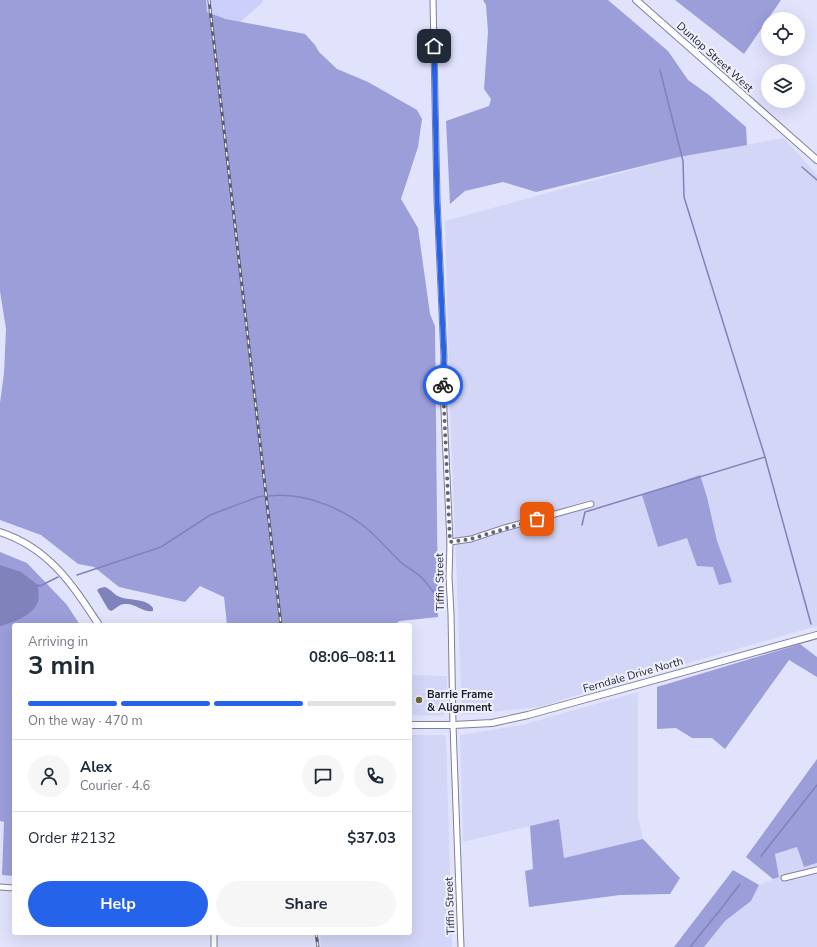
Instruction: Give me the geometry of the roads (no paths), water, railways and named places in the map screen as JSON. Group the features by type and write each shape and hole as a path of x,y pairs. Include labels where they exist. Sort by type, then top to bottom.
{"main road":[{"name":"Dunlop Street West","path":"636,0 817,160"},
{"path":"0,532 26,543 53,563 73,586 98,623"},
{"name":"Ferndale Drive North","path":"412,725 492,723 528,715 817,635"}],"street":[{"name":"Tiffin Street","path":"432,0 437,199 444,357 443,389 450,542 449,577 453,725 461,947"},
{"path":"450,542 471,539 591,504"},
{"path":"784,878 817,870"},
{"path":"0,887 12,888"},
{"path":"214,935 214,947"}],"waterway":[{"path":"660,70 683,161 684,197 765,457 811,624"},
{"path":"802,167 817,180"},
{"path":"582,525 585,512 765,457"},
{"path":"269,496 282,495 308,499 333,508 356,520 371,532 398,560 421,577 436,595 444,601"},
{"path":"77,575 161,547 210,515 264,496"},
{"path":"38,585 40,586 58,577"},
{"path":"761,856 817,785"},
{"path":"690,947 740,884"}],"railway":[{"path":"209,0 281,623"},
{"path":"316,935 318,947"}],"place":[{"name":"Barrie Frame & Alignment","path":"419,700"}]}
